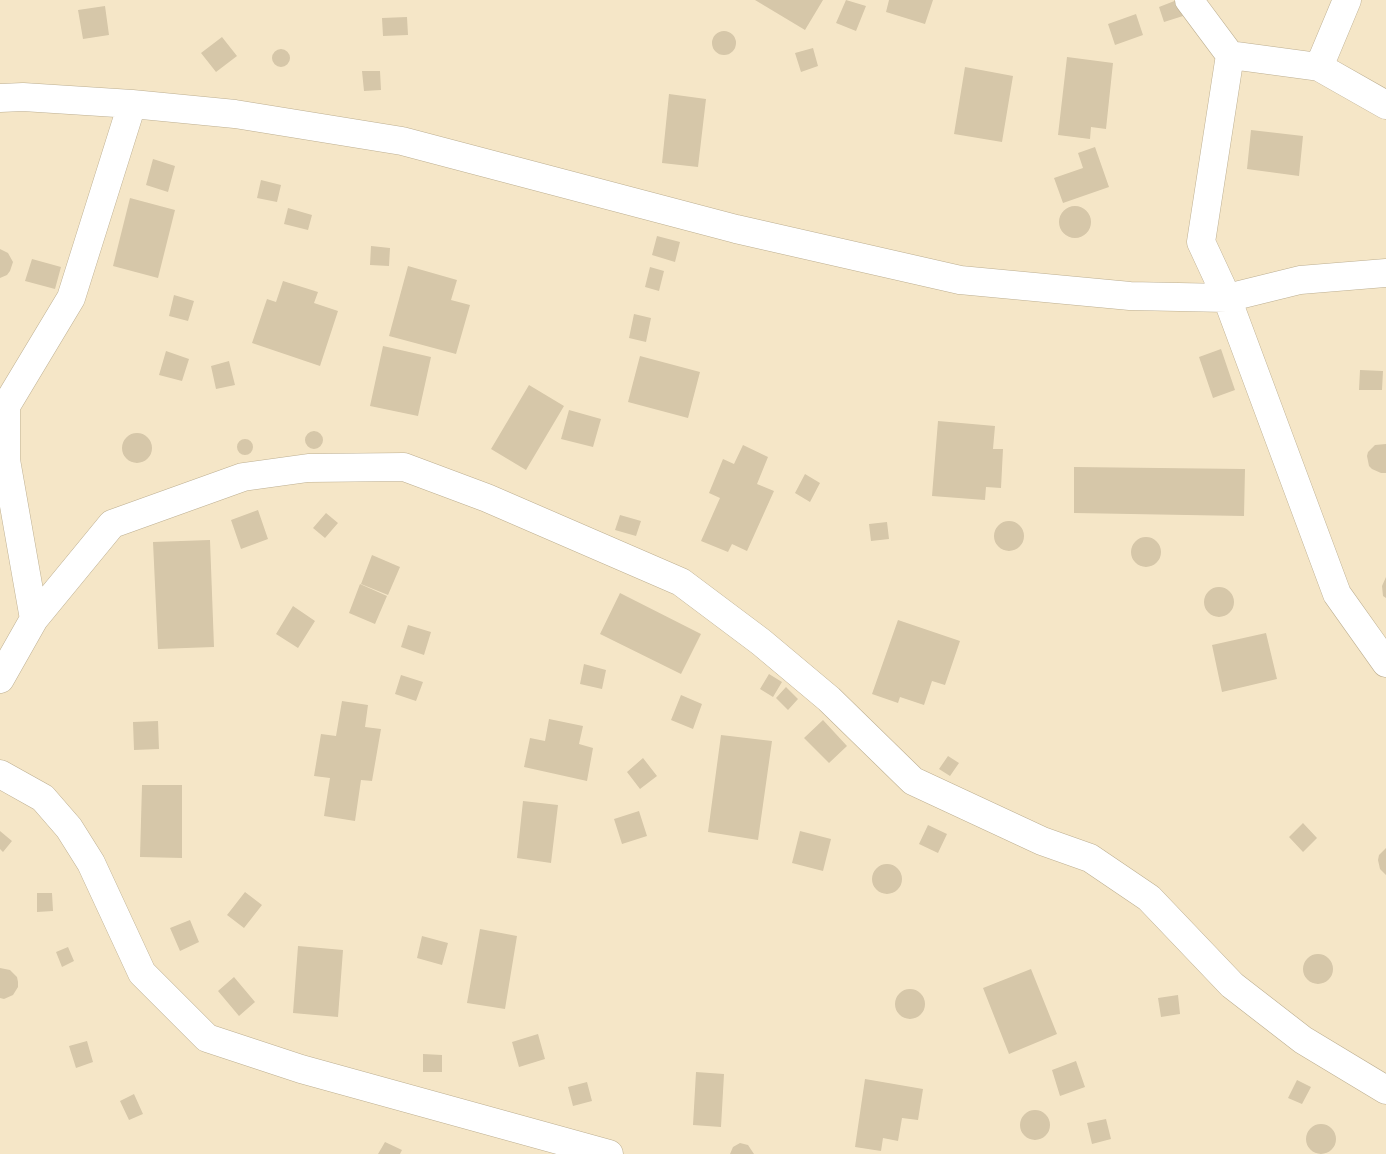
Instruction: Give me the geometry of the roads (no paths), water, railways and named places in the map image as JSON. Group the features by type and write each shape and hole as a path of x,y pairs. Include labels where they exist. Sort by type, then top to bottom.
{"street":[{"path":"1190,0 1230,55 1201,242 1227,298 1337,594 1386,663"},
{"path":"1319,67 1347,0"},
{"path":"1230,55 1319,67 1386,105"},
{"path":"0,98 23,97 132,104 235,114 402,141 736,228 960,280 1130,296 1227,298 1300,280 1386,273"},
{"path":"34,619 6,460 6,406 71,298 132,104"},
{"path":"0,679 34,619 112,524 243,477 308,468 404,467 487,498 681,582 761,642 822,693 913,781 1042,841 1090,858 1149,898 1232,986 1303,1040 1386,1090"},
{"path":"0,774 43,798 69,828 91,863 142,973 207,1038 301,1069 609,1154"}]}
